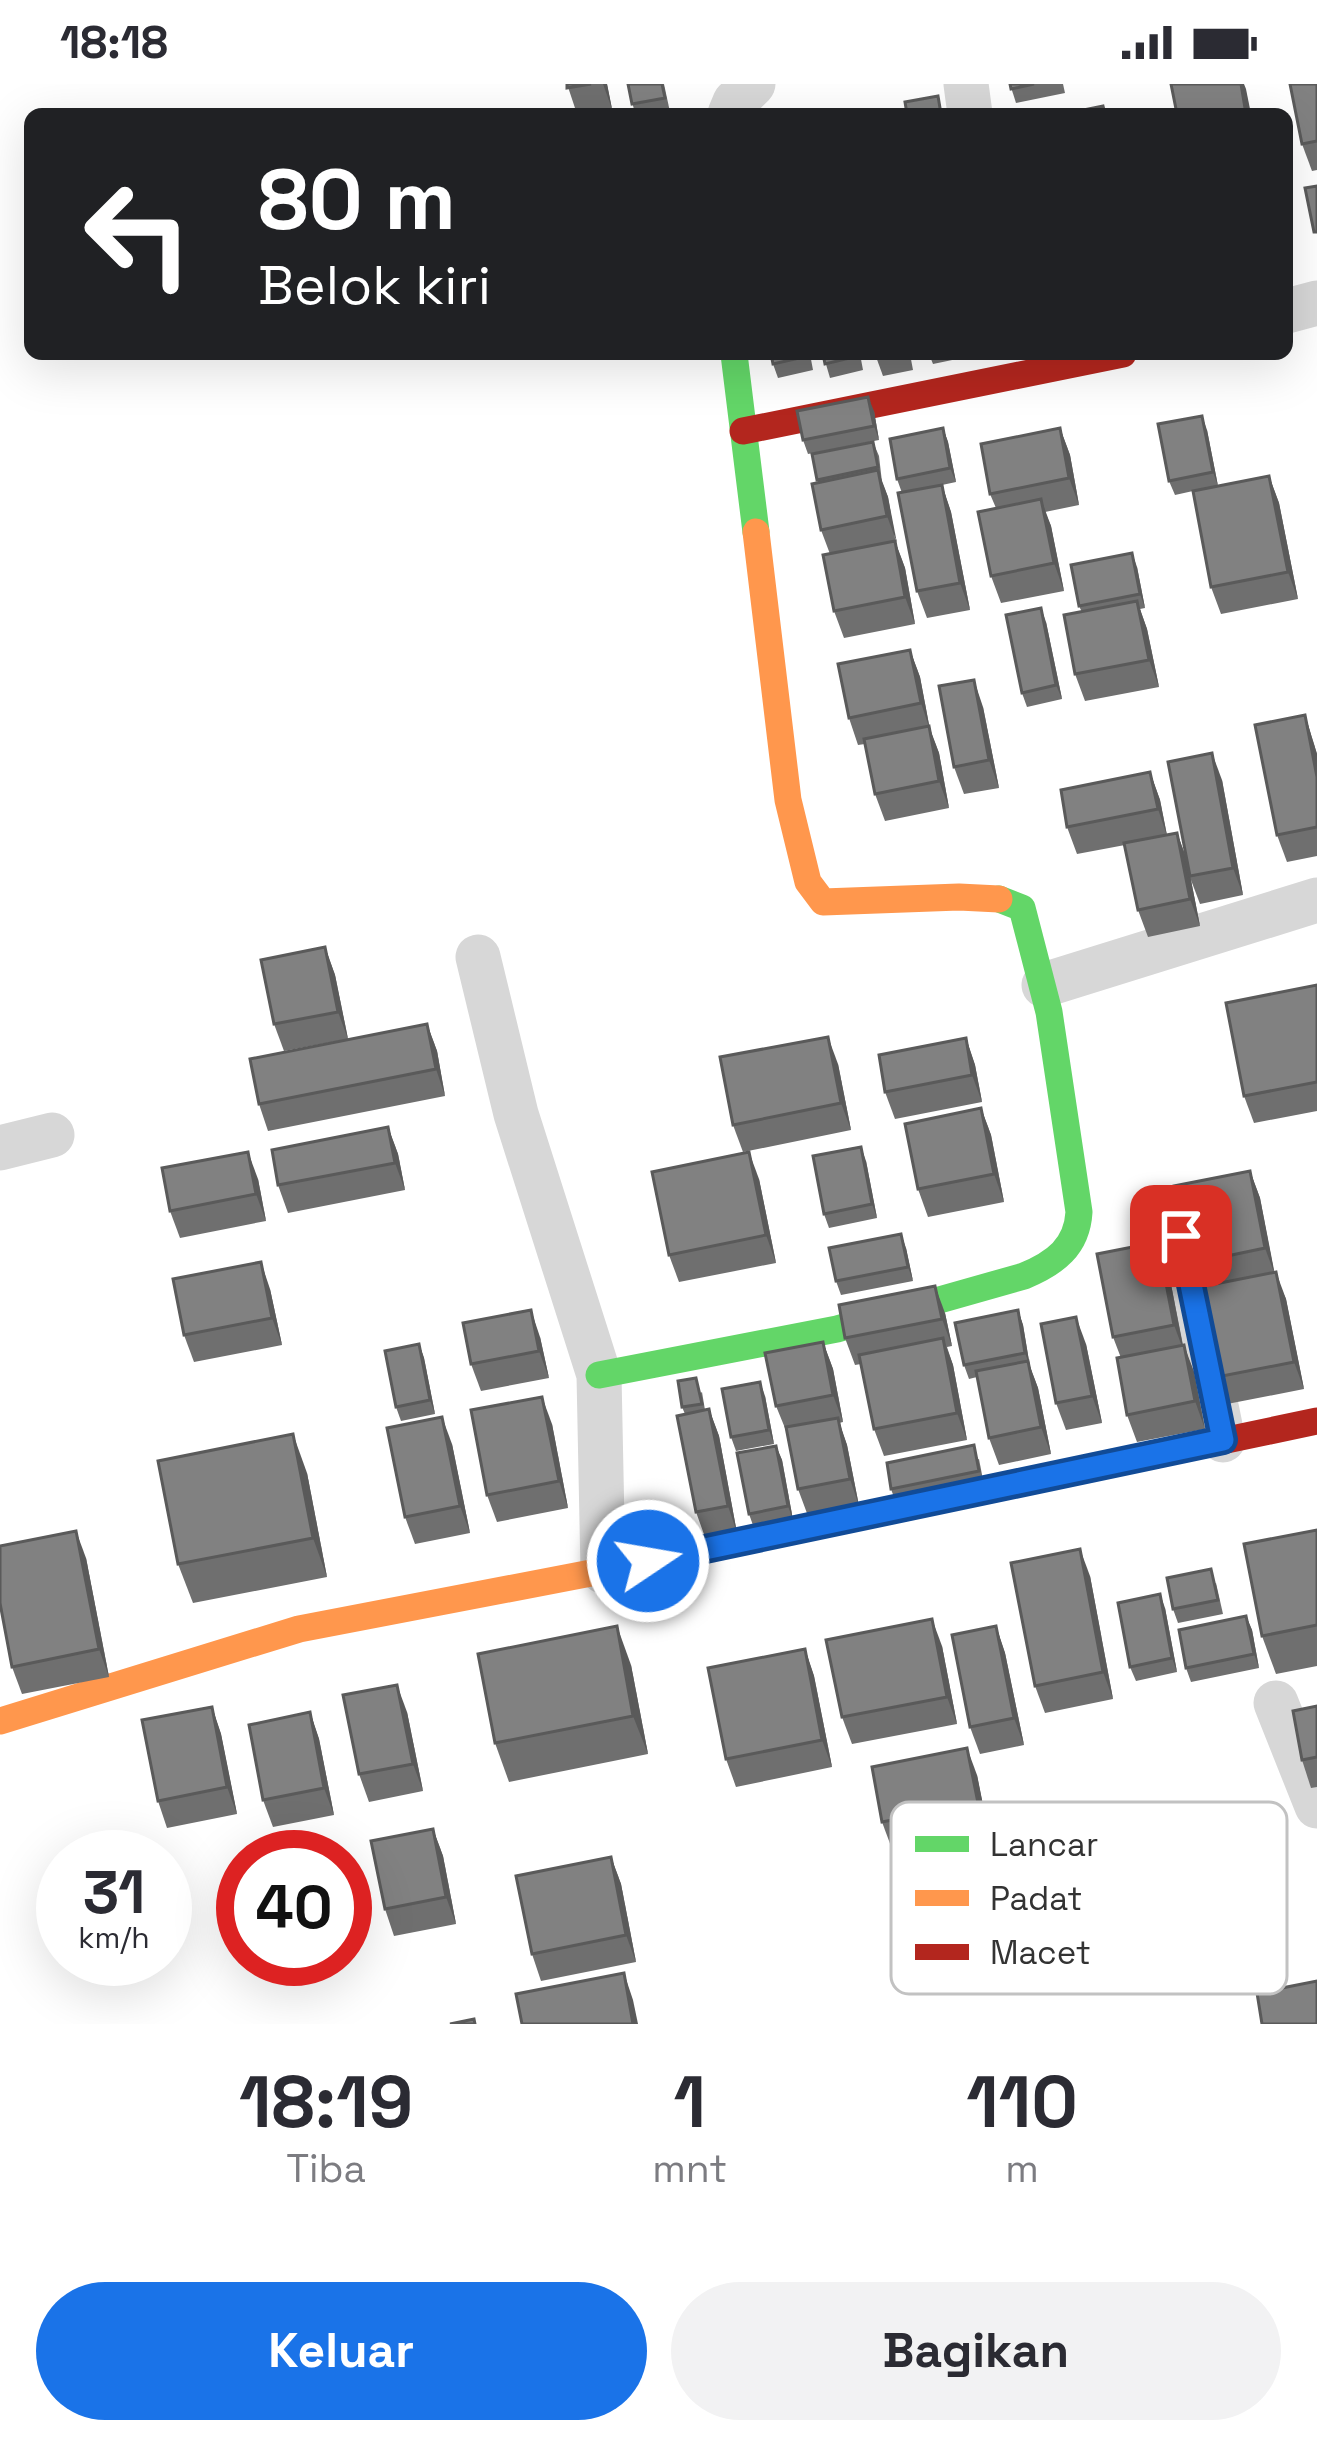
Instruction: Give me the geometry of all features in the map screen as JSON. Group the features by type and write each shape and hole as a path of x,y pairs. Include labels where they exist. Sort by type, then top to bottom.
{"street":[{"path":"732,108 753,84"},
{"path":"599,1375 837,1329 1024,1276 1063,1256 1081,1227 1079,1190 1043,985 1032,926 1023,909 1011,901 977,896 848,906 823,902 808,882 788,800 735,360"},
{"path":"743,431 1012,366 1068,360"},
{"path":"1043,985 1317,900"},
{"path":"478,957 516,1114 599,1375 603,1570"},
{"path":"0,1148 52,1135"},
{"path":"1181,1236 1223,1440"},
{"path":"0,1721 299,1629 1317,1421"},
{"path":"1276,1702 1317,1806"}],"building":[{"path":"628,84 662,84 665,98 632,104"},
{"path":"1171,84 1241,84 1245,108 1176,108"},
{"path":"1290,84 1317,84 1317,141 1302,144"},
{"path":"938,96 940,108 906,108 905,102"},
{"path":"1317,186 1317,232 1314,232 1305,188"},
{"path":"868,397 874,426 803,440 797,411"},
{"path":"1202,416 1213,472 1169,481 1158,424"},
{"path":"943,428 950,468 897,479 890,439"},
{"path":"1060,428 1069,478 990,494 981,444"},
{"path":"873,442 878,467 817,480 812,454"},
{"path":"878,470 887,516 821,530 812,484"},
{"path":"1269,476 1288,572 1211,587 1193,491"},
{"path":"942,485 960,583 917,591 898,493"},
{"path":"1041,499 1054,563 991,576 978,512"},
{"path":"895,541 905,597 834,611 823,555"},
{"path":"1132,553 1140,594 1079,606 1071,565"},
{"path":"1137,601 1149,660 1075,674 1064,615"},
{"path":"1041,608 1056,685 1022,693 1006,615"},
{"path":"910,650 921,703 849,718 838,664"},
{"path":"974,680 989,760 954,767 939,686"},
{"path":"1305,715 1317,777 1317,827 1277,835 1255,725"},
{"path":"929,726 939,781 875,794 864,739"},
{"path":"1212,753 1233,868 1190,876 1168,762"},
{"path":"1150,772 1158,809 1067,827 1061,790"},
{"path":"1177,833 1190,899 1138,910 1124,843"},
{"path":"325,947 338,1012 274,1024 261,960"},
{"path":"1317,985 1317,1082 1244,1096 1226,1003"},
{"path":"427,1024 436,1069 259,1104 250,1059"},
{"path":"828,1037 841,1103 733,1125 720,1057"},
{"path":"966,1038 972,1075 885,1092 879,1055"},
{"path":"981,1108 994,1174 918,1189 905,1124"},
{"path":"388,1127 395,1163 278,1185 272,1150"},
{"path":"861,1147 872,1204 824,1214 813,1156"},
{"path":"248,1152 256,1194 170,1211 162,1168"},
{"path":"749,1152 766,1235 669,1255 652,1172"},
{"path":"1250,1171 1265,1248 1189,1264 1174,1186"},
{"path":"901,1234 908,1267 836,1281 829,1248"},
{"path":"1158,1242 1174,1325 1113,1337 1097,1254"},
{"path":"261,1262 272,1318 184,1335 173,1279"},
{"path":"1276,1272 1294,1362 1212,1378 1195,1288"},
{"path":"935,1286 942,1319 845,1338 839,1305"},
{"path":"531,1310 539,1351 471,1364 463,1323"},
{"path":"1018,1310 1025,1353 964,1365 955,1323"},
{"path":"1076,1317 1092,1396 1056,1403 1041,1324"},
{"path":"943,1338 957,1413 874,1429 859,1355"},
{"path":"823,1342 833,1395 776,1406 765,1353"},
{"path":"419,1344 430,1400 396,1407 385,1351"},
{"path":"1184,1345 1195,1401 1127,1415 1117,1358"},
{"path":"1028,1361 1041,1427 989,1438 976,1371"},
{"path":"696,1378 702,1404 682,1407 678,1381"},
{"path":"760,1382 769,1430 731,1437 722,1389"},
{"path":"542,1397 559,1481 487,1495 471,1410"},
{"path":"709,1409 728,1506 696,1512 677,1416"},
{"path":"442,1417 460,1506 405,1517 387,1428"},
{"path":"838,1418 850,1479 798,1489 786,1427"},
{"path":"293,1434 313,1538 178,1564 158,1461"},
{"path":"974,1445 979,1471 891,1489 887,1463"},
{"path":"776,1446 788,1506 749,1514 737,1453"},
{"path":"1317,1530 1317,1625 1262,1636 1244,1544"},
{"path":"76,1531 99,1649 12,1667 0,1603 0,1546"},
{"path":"1080,1549 1103,1672 1035,1686 1011,1563"},
{"path":"1211,1569 1218,1600 1173,1609 1167,1578"},
{"path":"1160,1594 1172,1658 1130,1667 1118,1603"},
{"path":"1246,1616 1254,1654 1186,1668 1179,1630"},
{"path":"932,1619 947,1697 842,1717 826,1640"},
{"path":"617,1626 633,1716 495,1743 478,1654"},
{"path":"996,1626 1014,1718 970,1727 952,1635"},
{"path":"805,1649 822,1740 726,1759 708,1668"},
{"path":"397,1685 413,1764 359,1774 343,1695"},
{"path":"1317,1706 1317,1757 1302,1760 1293,1711"},
{"path":"212,1707 227,1787 158,1801 142,1720"},
{"path":"310,1712 324,1788 263,1800 249,1725"},
{"path":"967,1748 978,1802 891,1802 891,1820 882,1822 872,1767"},
{"path":"433,1829 446,1897 385,1909 372,1841"},
{"path":"611,1857 626,1935 532,1954 516,1876"},
{"path":"624,1973 633,2024 522,2024 516,1994"},
{"path":"1317,1981 1317,2024 1262,2024 1257,1994 1287,1994 1287,1987"}],"traffic: fast":[{"path":"735,360 756,532"},
{"path":"599,1375 837,1329 1024,1276 1069,1244 1079,1212 1049,1012 1022,908 999,899"}],"traffic: slow":[{"path":"756,532 788,800 808,882 823,902 999,899"},
{"path":"0,1721 299,1629 617,1568"}],"traffic: jam":[{"path":"743,431 1093,360"},
{"path":"617,1568 1317,1421"}],"route":[{"path":"648,1561 1223,1440 1181,1236"}]}
